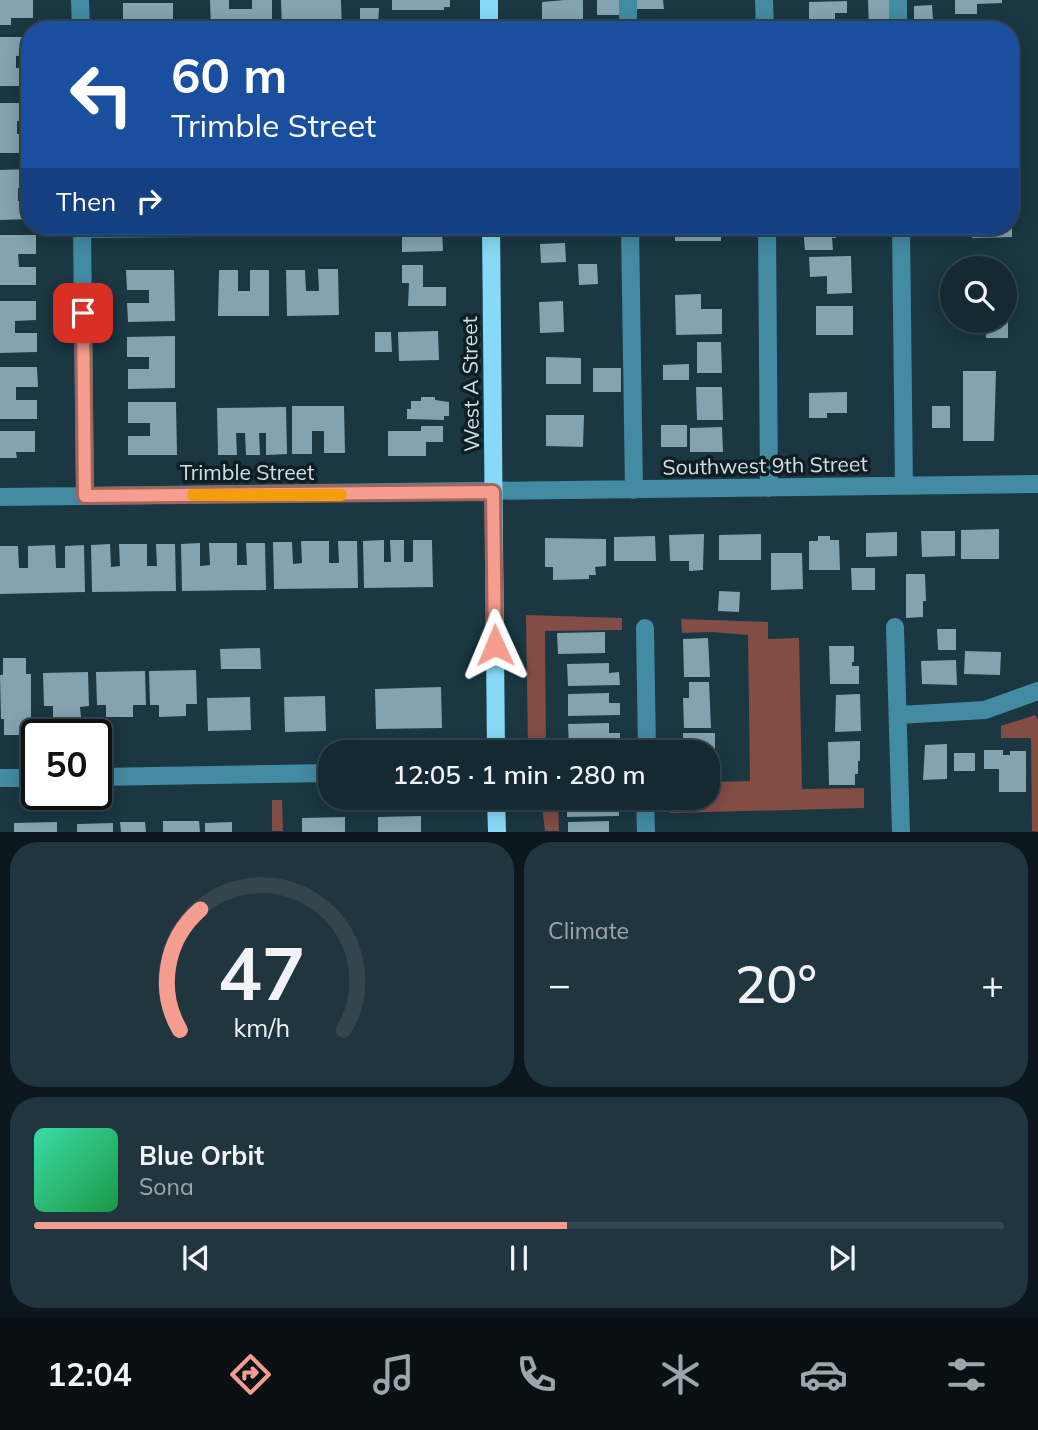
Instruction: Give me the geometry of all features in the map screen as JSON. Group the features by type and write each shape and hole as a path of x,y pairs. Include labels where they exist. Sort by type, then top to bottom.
{"main road":[{"path":"489,0 489,21"},
{"name":"West A Street","path":"491,235 496,740"},
{"path":"496,810 496,831"}],"street":[{"path":"80,0 80,21"},
{"path":"628,0 628,21"},
{"path":"764,0 765,21"},
{"path":"898,0 898,21"},
{"path":"82,235 85,496"},
{"path":"630,235 634,490"},
{"path":"766,235 769,488"},
{"path":"901,235 904,486"},
{"name":"Southwest 9th Street","path":"493,492 1038,484"},
{"name":"Trimble Street","path":"0,497 493,492"},
{"path":"895,627 901,831"},
{"path":"645,628 647,740"},
{"path":"899,715 985,710 1038,691"},
{"path":"112,776 318,773"},
{"path":"0,778 21,778"},
{"path":"645,810 646,831"}],"shaded area":[{"path":"526,615 622,618 622,630 545,631 546,740 528,740"},
{"path":"681,619 768,622 768,639 799,638 802,789 864,788 864,808 670,813 670,810 720,810 720,782 750,781 748,635 682,633"},
{"path":"1035,715 1038,720 1038,832 1032,831 1031,738 1001,738 1001,726"},
{"path":"272,800 282,800 283,831 272,831"},
{"path":"542,810 558,810 559,831 545,831"}],"building":[{"path":"0,0 33,0 33,18 11,18 11,25 0,25"},
{"path":"210,0 229,0 229,9 252,9 252,0 272,0 272,21 211,21"},
{"path":"281,0 341,0 342,21 282,21"},
{"path":"392,0 450,0 450,7 444,7 444,10 392,10"},
{"path":"583,0 583,21 542,21 542,2"},
{"path":"597,0 619,0 619,15 597,15"},
{"path":"637,0 663,0 664,9 637,9"},
{"path":"868,0 889,0 890,21 869,21"},
{"path":"955,0 1002,0 1002,3 977,4 977,14 955,14"},
{"path":"847,1 847,13 835,13 835,21 809,21 809,2"},
{"path":"123,3 173,3 173,21 123,21"},
{"path":"932,5 933,19 914,19 914,6"},
{"path":"360,8 379,8 378,21 360,21"},
{"path":"0,37 21,37 21,56 16,56 16,68 21,68 21,86 0,86"},
{"path":"0,103 21,103 21,121 17,121 17,134 21,134 21,153 0,153"},
{"path":"21,169 18,201 21,201 21,219 0,220 0,170"},
{"path":"0,235 36,235 36,254 18,254 19,267 36,267 36,285 0,285"},
{"path":"402,235 442,235 443,251 402,252"},
{"path":"539,235 562,235 562,237"},
{"path":"675,235 721,235 721,241 675,241"},
{"path":"804,235 836,235 836,238 832,238 833,250 805,250"},
{"path":"972,235 1012,235 1012,237 972,238"},
{"path":"565,243 566,262 541,263 540,244"},
{"path":"851,256 852,293 827,294 827,276 810,277 809,257"},
{"path":"578,264 597,264 598,284 579,285"},
{"path":"402,265 423,265 423,287 446,287 446,306 408,306 409,283 402,283"},
{"path":"318,269 338,269 339,315 287,316 286,270 305,270 306,291 319,291"},
{"path":"126,270 174,270 175,321 128,322 127,303 149,303 149,290 127,290"},
{"path":"219,270 238,270 238,291 250,291 250,270 269,270 269,316 218,316"},
{"path":"701,294 701,309 722,309 722,334 676,335 675,295"},
{"path":"0,301 36,301 36,320 15,321 15,333 37,333 37,352 0,353"},
{"path":"563,301 564,332 540,333 539,302"},
{"path":"816,306 853,306 853,335 816,335"},
{"path":"438,331 439,360 399,361 398,332"},
{"path":"375,332 391,332 392,352 375,352"},
{"path":"986,333 1008,333 1008,338 986,338"},
{"path":"175,336 175,388 128,389 128,369 149,369 149,357 127,357 127,337"},
{"path":"697,342 721,342 722,373 697,373"},
{"path":"546,357 581,358 581,384 546,384"},
{"path":"689,364 689,380 663,380 663,365"},
{"path":"0,367 37,367 38,387 16,387 16,400 37,400 37,419 0,419"},
{"path":"593,368 621,368 621,392 593,392"},
{"path":"963,371 996,371 994,441 963,441"},
{"path":"696,387 722,387 723,420 697,420"},
{"path":"847,392 847,413 827,413 827,418 809,418 809,393"},
{"path":"421,397 435,397 435,400 449,402 449,416 444,416 444,420 407,419 407,409 411,409 411,401 421,401"},
{"path":"128,402 176,402 177,455 128,455 128,436 150,436 150,423 128,423"},
{"path":"292,406 344,406 345,453 324,453 324,431 312,431 312,454 292,454"},
{"path":"932,406 950,406 950,428 932,428"},
{"path":"286,407 287,454 266,455 266,433 259,433 260,455 246,455 245,433 236,433 237,455 218,455 217,408"},
{"path":"546,415 584,415 583,447 546,446"},
{"path":"661,425 687,425 687,447 661,447"},
{"path":"421,426 443,426 443,442 426,442 426,456 388,456 388,431 421,431"},
{"path":"722,427 723,452 690,452 690,428"},
{"path":"0,431 35,431 35,452 16,452 17,458 0,458"},
{"path":"999,529 999,559 961,559 961,530"},
{"path":"921,531 955,531 955,556 922,557"},
{"path":"897,532 897,556 866,557 866,533"},
{"path":"704,534 703,570 689,571 689,561 670,561 669,535"},
{"path":"761,534 761,560 719,560 719,535"},
{"path":"655,536 656,561 614,561 614,537"},
{"path":"818,536 830,536 830,540 839,540 840,570 809,570 809,541 818,541"},
{"path":"545,538 606,539 606,566 595,567 596,575 589,575 589,579 553,580 553,567 545,567"},
{"path":"384,540 384,562 391,562 390,540 404,540 404,562 413,562 413,540 432,540 433,587 364,588 363,541"},
{"path":"301,541 329,541 329,563 339,563 338,541 357,541 358,588 274,589 273,542 292,542 293,564 302,563"},
{"path":"200,543 200,566 210,565 209,543 237,543 237,565 247,565 246,543 265,543 266,590 182,591 181,544"},
{"path":"110,544 111,567 120,566 119,544 147,544 147,566 157,566 156,544 175,544 176,591 92,592 91,545"},
{"path":"55,545 56,568 65,568 65,546 84,545 85,592 0,594 0,546 18,546 19,568 28,568 28,546"},
{"path":"771,553 802,553 803,589 771,590"},
{"path":"851,568 875,568 875,590 852,590"},
{"path":"906,574 925,574 926,601 923,601 923,617 906,618"},
{"path":"719,591 740,592 739,612 718,611"},
{"path":"937,629 956,629 956,650 938,650"},
{"path":"605,632 605,653 558,654 557,633"},
{"path":"708,638 710,677 684,677 683,639"},
{"path":"829,646 854,646 852,666 859,666 859,684 830,684"},
{"path":"260,648 261,669 221,669 220,649"},
{"path":"965,651 1001,652 1000,675 964,674"},
{"path":"3,658 26,658 26,674 31,674 31,718 21,719 21,735 4,735 0,675 3,675"},
{"path":"956,660 957,685 922,684 921,661"},
{"path":"609,663 609,673 619,672 620,685 568,686 567,664"},
{"path":"196,670 197,704 186,704 186,716 159,717 159,705 150,705 149,671"},
{"path":"145,671 146,705 133,705 133,717 106,717 106,705 97,705 96,672"},
{"path":"88,672 89,706 80,707 81,717 53,718 53,706 44,706 43,673"},
{"path":"689,682 709,682 711,728 684,728 683,698 689,698"},
{"path":"441,687 442,728 376,729 375,689"},
{"path":"609,693 609,703 620,703 620,715 568,716 568,694"},
{"path":"860,694 861,731 835,732 836,695"},
{"path":"325,696 326,731 285,732 284,697"},
{"path":"250,697 251,730 208,731 207,698"},
{"path":"609,723 609,733 620,733 620,740 569,740 568,724"},
{"path":"683,733 715,733 715,740 683,740"},
{"path":"860,741 860,761 858,774 855,774 855,785 829,785 828,742"},
{"path":"947,744 947,779 923,780 925,745"},
{"path":"984,750 1003,750 1003,755 1010,755 1010,751 1026,751 1026,792 999,792 999,769 984,769"},
{"path":"954,753 975,753 975,771 954,771"},
{"path":"567,810 619,810 619,816 567,817"},
{"path":"421,816 421,832 378,832 378,817"},
{"path":"345,817 345,832 302,832 302,818"},
{"path":"163,821 199,821 200,832 163,832"},
{"path":"609,821 609,832 568,832 568,822"},
{"path":"57,822 57,832 14,832 14,823"},
{"path":"120,822 145,822 146,832 121,832"},
{"path":"232,822 232,832 205,832 205,823"},
{"path":"113,823 113,832 77,832 77,824"}],"slow traffic":[{"path":"193,495 341,495"}],"route":[{"path":"83,313 85,496 493,492 495,645"}]}
